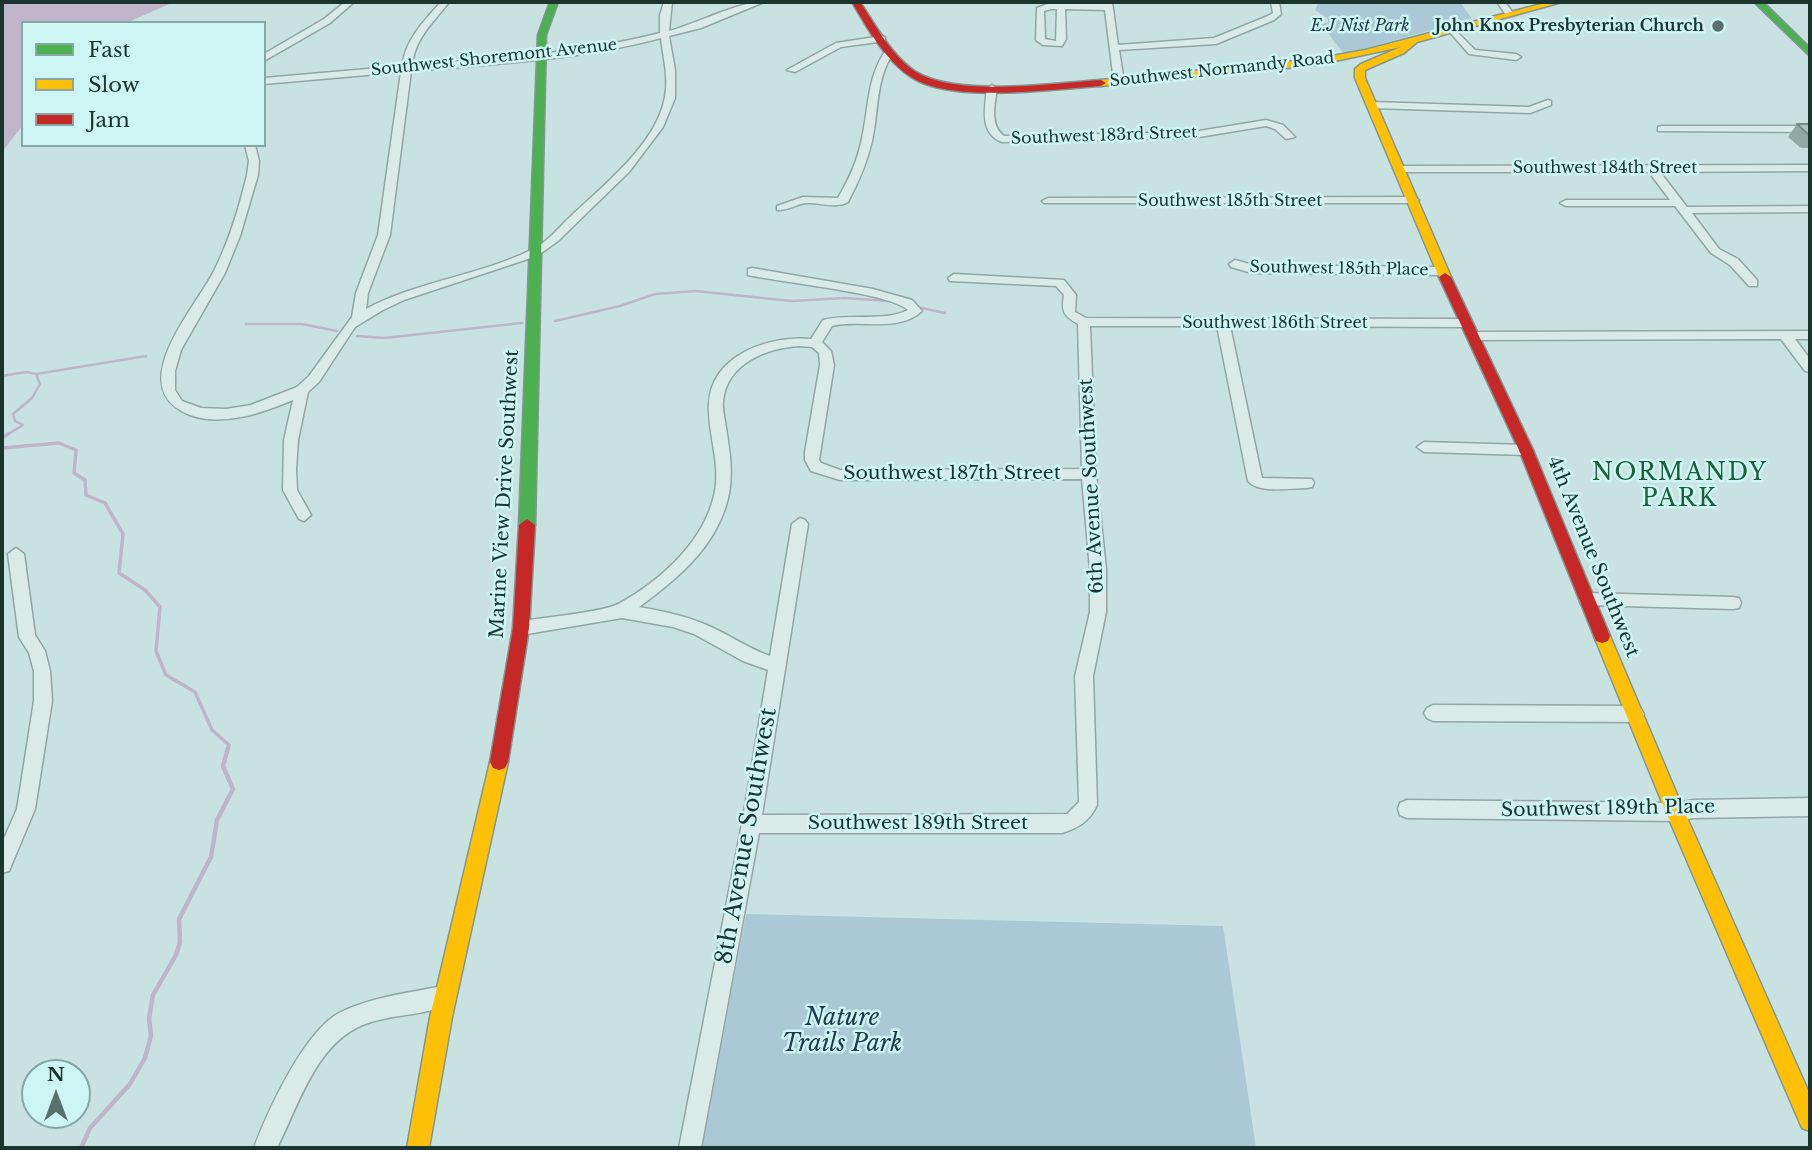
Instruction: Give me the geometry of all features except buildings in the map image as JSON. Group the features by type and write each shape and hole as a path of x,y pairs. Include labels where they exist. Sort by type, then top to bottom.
{"street":[{"path":"266,57 327,21 349,2"},
{"path":"358,318 362,293 384,235 405,68 411,45 446,2"},
{"name":"Marine View Drive Southwest","path":"418,1148 443,997 495,786 521,628 533,420 541,57 545,21 554,2"},
{"path":"250,147 254,169 229,249 214,282 183,329 169,365 169,392 175,402 186,410 217,415 260,408 302,390 314,379 351,324 358,318 379,306 425,288 536,253 623,172 666,112 671,93 664,11 668,2"},
{"name":"Southwest Shoremont Avenue","path":"266,81 541,57 621,46 666,36 760,2"},
{"name":"Southwest Normandy Road","path":"856,2 886,46 908,71 931,83 992,88 1119,82 1316,62 1366,53 1452,30 1505,8 1558,2"},
{"path":"1115,48 1216,41 1271,19 1277,14 1275,2"},
{"path":"1758,2 1810,53"},
{"path":"1061,7 1061,39 1059,44 1049,44 1041,40 1040,10 1050,6 1109,4 1119,82"},
{"path":"1452,30 1472,52 1516,57"},
{"name":"4th Avenue Southwest","path":"1413,41 1401,51 1360,69 1360,78 1442,271 1526,450 1675,812 1810,1120"},
{"path":"781,208 803,200 842,202 860,167 868,138 873,94 886,46 839,45 792,70"},
{"name":"Southwest 183rd Street","path":"992,88 990,129 996,137 1010,141 1193,135 1266,123 1279,127 1290,137"},
{"path":"1372,106 1530,110 1548,103"},
{"path":"1662,129 1810,129"},
{"name":"Southwest 184th Street","path":"1400,169 1810,167"},
{"path":"1652,168 1715,251 1734,262 1754,283"},
{"name":"Southwest 185th Street","path":"1048,201 1413,200"},
{"path":"1566,203 1810,209"},
{"name":"Southwest 185th Place","path":"1235,264 1252,269 1442,271"},
{"path":"622,611 665,580 690,557 706,537 720,506 724,477 716,402 718,390 724,378 741,359 779,344 815,342 827,323 838,319 906,318 916,311 908,303 873,293 752,272"},
{"path":"954,278 1060,283 1070,295 1069,314 1084,322"},
{"name":"Southwest 186th Street","path":"1084,322 1810,335"},
{"name":"6th Avenue Southwest","path":"1082,815 1088,806 1089,796 1084,676 1098,612 1098,569 1089,474 1084,322"},
{"path":"1223,324 1255,481 1259,484 1307,483"},
{"path":"1785,335 1810,368"},
{"name":"Southwest 187th Street","path":"815,342 825,351 827,365 812,460 816,467 840,475 1089,474"},
{"path":"302,390 291,440 289,469 290,490 304,515"},
{"path":"1424,447 1526,450"},
{"name":"8th Avenue Southwest","path":"690,1148 751,824 800,524"},
{"path":"2,864 26,809 43,701 42,671 37,651 27,637 16,554"},
{"path":"1587,599 1733,603"},
{"path":"521,628 622,611 673,620 700,629 749,656 777,666"},
{"path":"1433,713 1635,714"},
{"name":"Southwest 189th Place","path":"1407,809 1675,812 1694,809 1810,807"},
{"name":"Southwest 189th Street","path":"751,824 1062,824 1082,815"},
{"path":"265,1148 318,1047 333,1028 354,1018 396,1006 443,997"}],"green space":[{"name":"E.J Nist Park","path":"1319,2 1460,2 1472,19 1344,54 1318,25 1320,22 1328,23 1328,19 1315,10"},
{"name":"Nature Trails Park","path":"746,914 1223,926 1256,1148 702,1148"}],"shaded area":[{"path":"2,2 174,2 131,21 21,21 21,128 2,152"}],"waterway":[{"path":"555,321 620,306 655,294 696,291 791,301 845,298 889,301"},
{"path":"917,307 945,313"},
{"path":"357,336 384,338 522,323"},
{"path":"246,324 302,324 337,331"},
{"path":"36,374 146,356"},
{"path":"2,376 26,372 36,374"},
{"path":"5,436 23,425 15,421 13,414 32,398 40,384 36,374"},
{"path":"2,448 59,443 76,450 74,473 85,480 86,495 105,503 123,534 119,573 145,590 160,607 156,651 166,675 195,692 212,730 229,745 228,749"},
{"path":"81,1148 90,1128 130,1084 145,1058 151,1036 149,1018 153,995 176,955 180,942 179,919 211,857 217,820 233,789 223,766 228,748"}],"traffic: fast":[{"path":"527,525 542,35 554,2"},
{"path":"1758,2 1810,53"}],"traffic: slow":[{"path":"1101,83 1316,62 1366,53 1558,2"},
{"path":"1413,41 1401,51 1364,66 1360,69 1360,78 1445,277"},
{"path":"1602,636 1675,812 1810,1120"},
{"path":"418,1148 441,1017 499,762"}],"traffic: jam":[{"path":"856,2 898,62 917,77 934,83 980,89 1101,83"},
{"path":"1445,277 1526,450 1602,636"},
{"path":"499,762 521,628 527,525"}],"place":[{"name":"John Knox Presbyterian Church","path":"1718,26"}],"district":[{"name":"NORMANDY PARK","path":"1680,487"}]}
